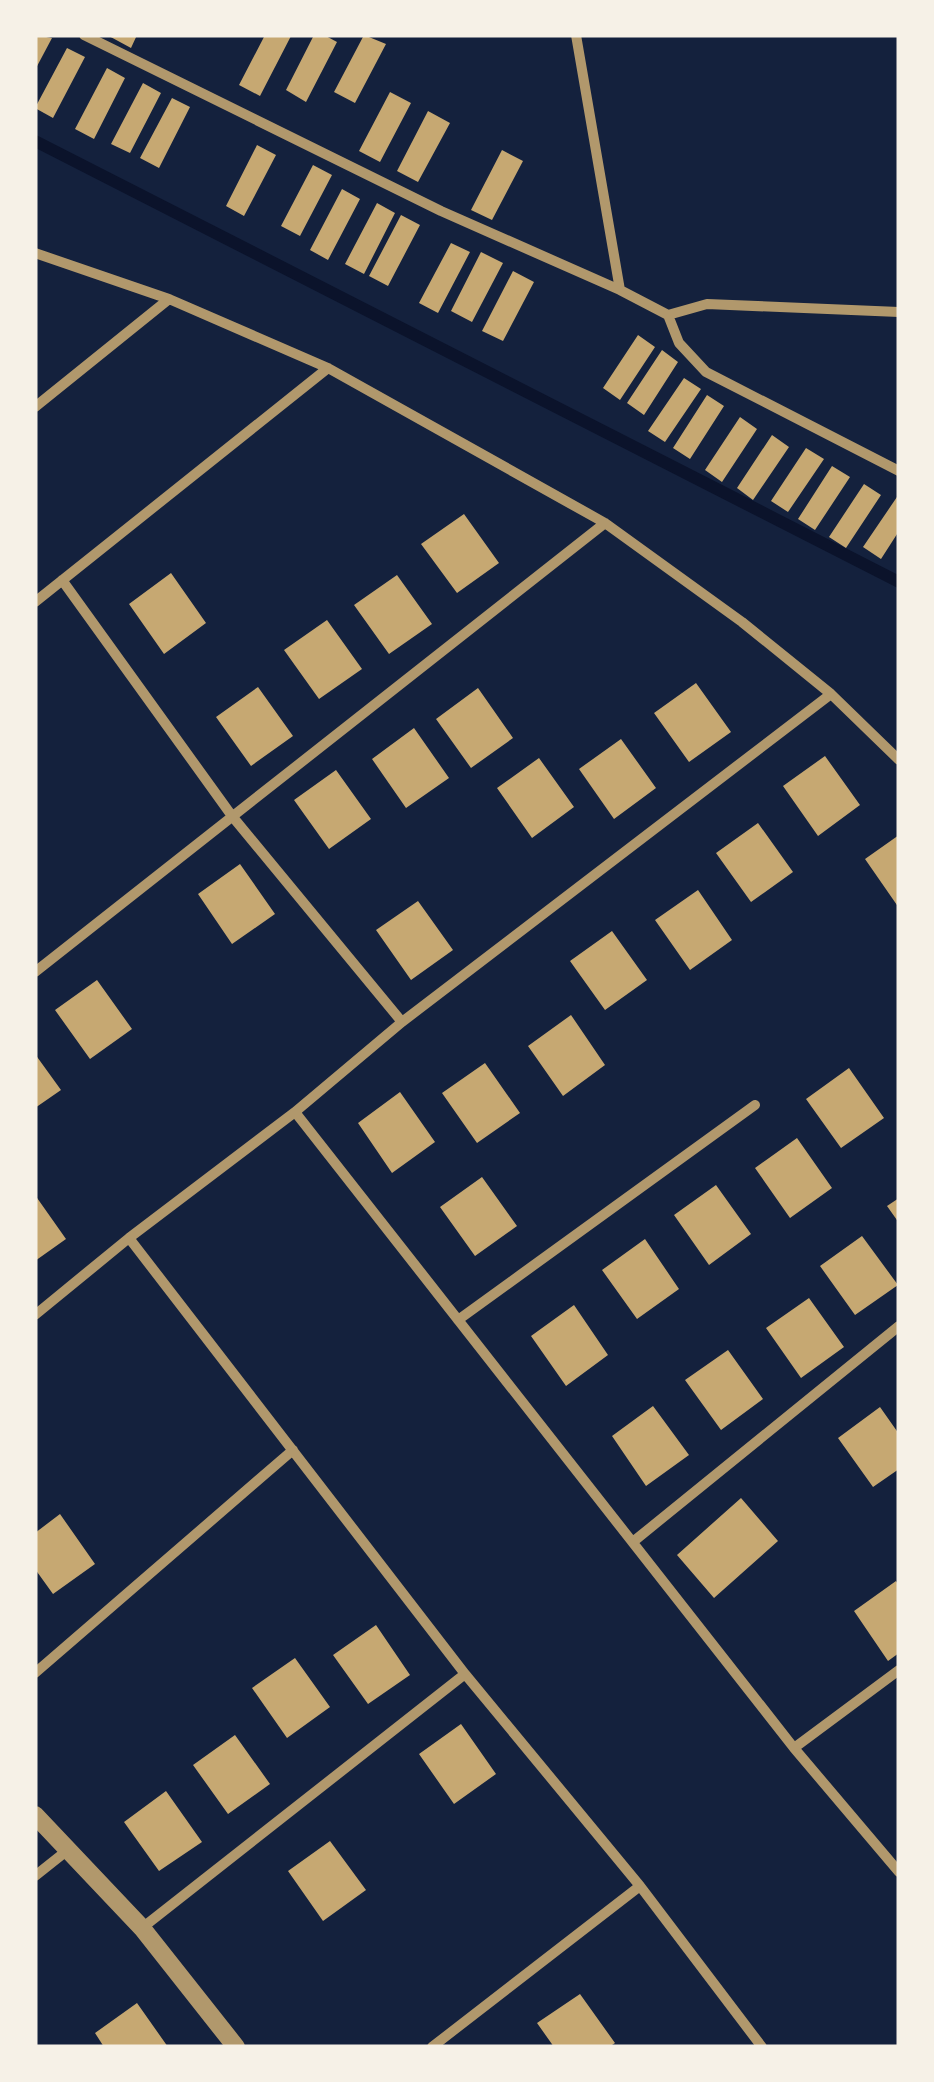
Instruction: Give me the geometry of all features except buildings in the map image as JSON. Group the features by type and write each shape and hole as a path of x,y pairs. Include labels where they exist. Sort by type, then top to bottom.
{"street":[{"path":"84,35 441,212 668,315 679,343 706,372 899,471"},
{"path":"576,35 620,290"},
{"path":"35,253 169,299 328,368 605,523 742,622 831,694 899,760"},
{"path":"35,407 169,299"},
{"path":"668,315 706,304 899,312"},
{"path":"35,602 328,368"},
{"path":"35,972 605,523"},
{"path":"62,580 232,816 402,1022"},
{"path":"35,1315 295,1112 402,1022 831,694"},
{"path":"458,1320 756,1105"},
{"path":"295,1112 794,1748 899,1872"},
{"path":"129,1238 465,1674 640,1886 762,2047"},
{"path":"634,1541 899,1326"},
{"path":"35,1673 293,1450"},
{"path":"794,1748 899,1670"},
{"path":"142,1928 465,1674"},
{"path":"35,1814 142,1928 236,2047"},
{"path":"35,1876 69,1849"},
{"path":"432,2047 640,1886"}],"waterway":[{"path":"35,141 899,582"}]}
